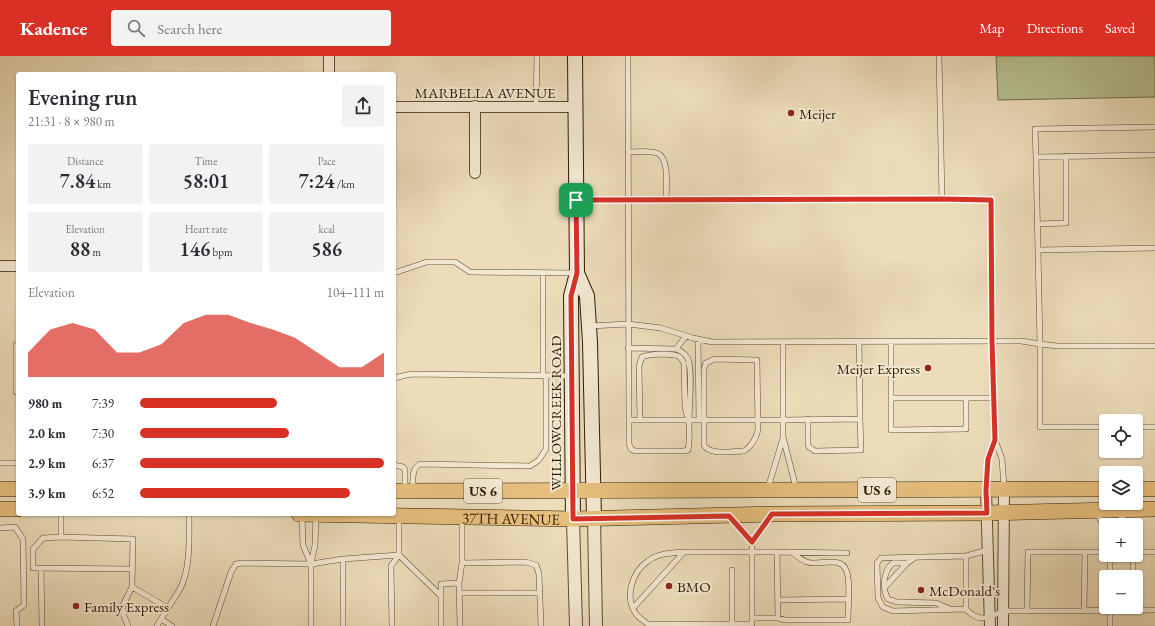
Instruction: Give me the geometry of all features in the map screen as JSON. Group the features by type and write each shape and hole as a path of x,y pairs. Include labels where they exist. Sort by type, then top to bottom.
{"main road":[{"name":"WILLOWCREEK ROAD","path":"573,519 571,296 577,273 574,56"},
{"name":"WILLOWCREEK ROAD","path":"577,273 587,296 594,518"},
{"path":"0,489 16,489"},
{"name":"37TH AVENUE","path":"404,491 1099,489"},
{"path":"1143,489 1155,489"},
{"path":"0,509 16,509"},
{"name":"37TH AVENUE","path":"1143,509 1155,509"},
{"name":"37TH AVENUE","path":"396,516 573,519 772,514 987,513 1099,510"}],"street":[{"path":"329,56 330,72"},
{"path":"475,106 476,173"},
{"name":"MARBELLA AVENUE","path":"396,107 575,107"},
{"path":"0,266 16,266"},
{"path":"986,490 990,622"},
{"path":"1003,626 1004,490"},
{"name":"WILLOWCREEK ROAD","path":"594,518 596,626"},
{"name":"WILLOWCREEK ROAD","path":"573,519 576,626"}],"lane":[{"path":"536,107 537,56"},
{"path":"628,56 629,444 631,449 635,451 684,452 688,450 688,420 685,406 684,364 678,356 646,355 642,357 640,361 640,420"},
{"path":"940,56 942,199"},
{"path":"1099,427 1040,427 1040,344 1035,130 1155,128"},
{"path":"628,152 652,152 658,153 662,156 665,160 666,167 666,200"},
{"path":"1036,157 1155,155"},
{"path":"1037,224 1066,224 1066,156"},
{"path":"576,200 991,200 992,341 995,440 1002,459 1004,490"},
{"path":"1038,250 1155,248"},
{"path":"396,272 427,262 455,262 470,272 577,273"},
{"path":"404,491 416,466 420,464 530,466 539,460 546,450 543,273"},
{"path":"589,326 628,324 662,328 686,336 712,342 783,343 1021,341 1057,346 1155,346"},
{"path":"676,349 686,336"},
{"path":"698,339 701,420 704,445 706,449 711,452 744,451 757,436 759,420 757,360 715,359 706,363 704,369 701,420"},
{"path":"808,419 808,444 809,447 815,451 861,450 859,342"},
{"path":"891,342 891,430 966,429 966,398"},
{"path":"783,343 783,437 797,490"},
{"path":"16,345 16,392"},
{"path":"628,348 676,349 683,352 688,358 689,365 690,405 688,420"},
{"path":"396,378 411,374 572,376"},
{"path":"891,398 994,398"},
{"path":"629,420 860,419"},
{"path":"1143,427 1155,427"},
{"path":"767,490 783,437"},
{"path":"986,490 988,459 995,440"},
{"path":"0,463 16,463"},
{"path":"396,465 403,467 405,470 404,491"},
{"path":"1095,510 1099,518"},
{"path":"1122,518 1127,510"},
{"path":"772,514 752,542 752,552 752,625 656,625 648,624 636,613 632,604 631,584 634,576 647,561 663,554 684,552 752,552 791,552 847,553"},
{"path":"61,516 61,537"},
{"path":"157,626 181,588 186,570 189,516"},
{"path":"301,516 303,545 311,564"},
{"path":"311,626 311,564 315,545 316,516"},
{"path":"392,626 391,566 399,555 399,516"},
{"path":"729,516 752,542"},
{"path":"460,626 459,583 462,563 462,518"},
{"path":"0,528 15,527 23,539 24,605 16,611 17,626"},
{"path":"128,626 123,613 123,606 132,587 133,539 43,538 33,549 33,568 132,569"},
{"path":"988,550 966,556 881,558 878,563 878,598 880,603 883,607 893,611 966,609 975,616 990,622 1003,611 1099,609"},
{"path":"633,608 684,552"},
{"path":"777,552 778,618"},
{"path":"752,618 778,618 785,620 848,620 848,576 846,569 842,564 836,562 807,562 791,552"},
{"path":"1027,611 1028,552 1099,552"},
{"path":"1084,610 1085,552"},
{"path":"1143,552 1155,552"},
{"path":"213,626 231,572 236,564 242,563 311,564 343,559 399,555 441,596"},
{"path":"966,556 966,609"},
{"path":"885,587 907,563 917,557"},
{"path":"342,626 343,559"},
{"path":"462,563 526,562 536,565 539,574 541,626"},
{"path":"907,563 893,563 886,571 885,587 888,599 893,602 936,603 953,610"},
{"path":"42,568 42,626"},
{"path":"732,570 732,624"},
{"path":"441,626 441,584 459,583"},
{"path":"132,587 168,608"},
{"path":"459,593 540,593"},
{"path":"778,600 848,599"},
{"path":"1143,609 1155,610"},
{"path":"1110,614 1110,626"},
{"path":"161,619 172,626"}],"green space":[{"path":"996,56 1155,56 1155,97 998,100"}],"place":[{"name":"Meijer","path":"791,113"},
{"name":"Meijer Express","path":"928,368"},
{"name":"BMO","path":"669,586"},
{"name":"McDonald's","path":"921,590"},
{"name":"Family Express","path":"76,606"}],"route":[{"path":"576,200 991,200 992,341 995,440 988,459 986,490 987,513 772,514 752,542 729,516 573,519 571,296 577,273 576,200"}]}
